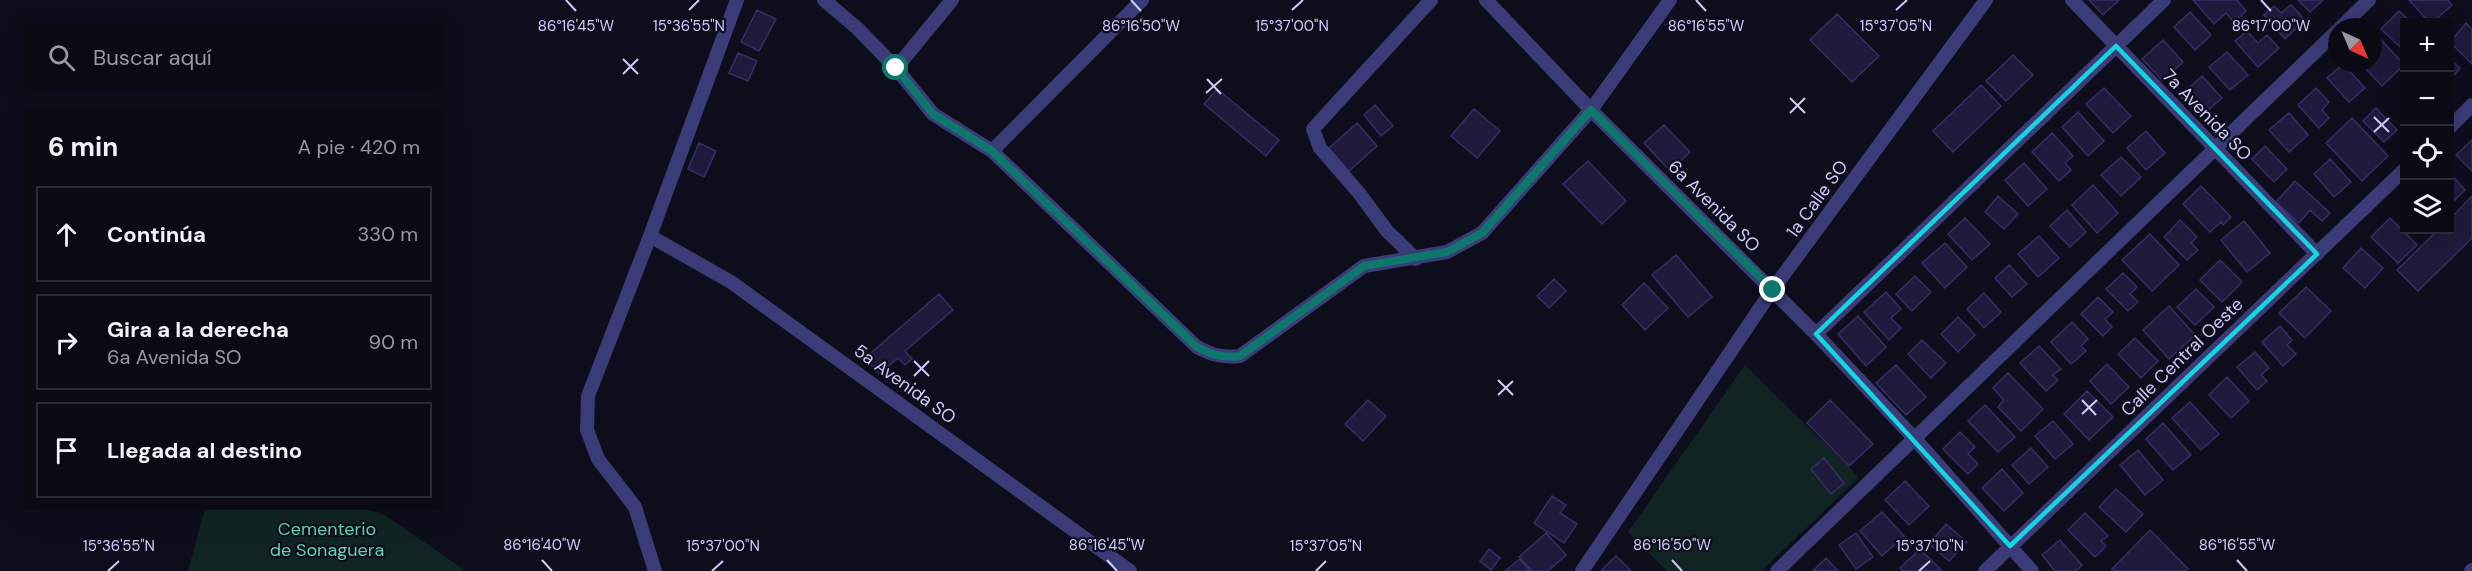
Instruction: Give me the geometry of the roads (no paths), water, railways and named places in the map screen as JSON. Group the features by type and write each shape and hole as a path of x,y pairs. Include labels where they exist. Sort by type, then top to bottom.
{"street":[{"path":"655,571 635,507 598,459 587,430 588,396 737,0"},
{"path":"824,0 858,29 896,68 933,114 992,151 1197,347 1212,355 1226,358 1240,356 1364,266 1447,252 1482,233 1591,110 1670,0"},
{"path":"896,68 952,0"},
{"path":"992,151 1142,0"},
{"path":"1416,259 1387,231 1359,193 1320,148 1313,129 1431,0"},
{"name":"6a Avenida SO","path":"1486,0 1591,110 1816,334 2032,571"},
{"name":"1a Calle SO","path":"1582,571 1773,290 1986,0"},
{"name":"7a Avenida SO","path":"2072,0 2316,254"},
{"path":"1816,334 2163,0"},
{"path":"2350,18 2369,0"},
{"path":"1777,571 2328,40"},
{"path":"2451,126 2472,105"},
{"name":"Calle Central Oeste","path":"1985,571 2400,174"},
{"name":"5a Avenida SO","path":"650,236 731,282 1130,571"}],"park label":[{"name":"Cementerio de Sonaguera","path":"327,539"}]}
